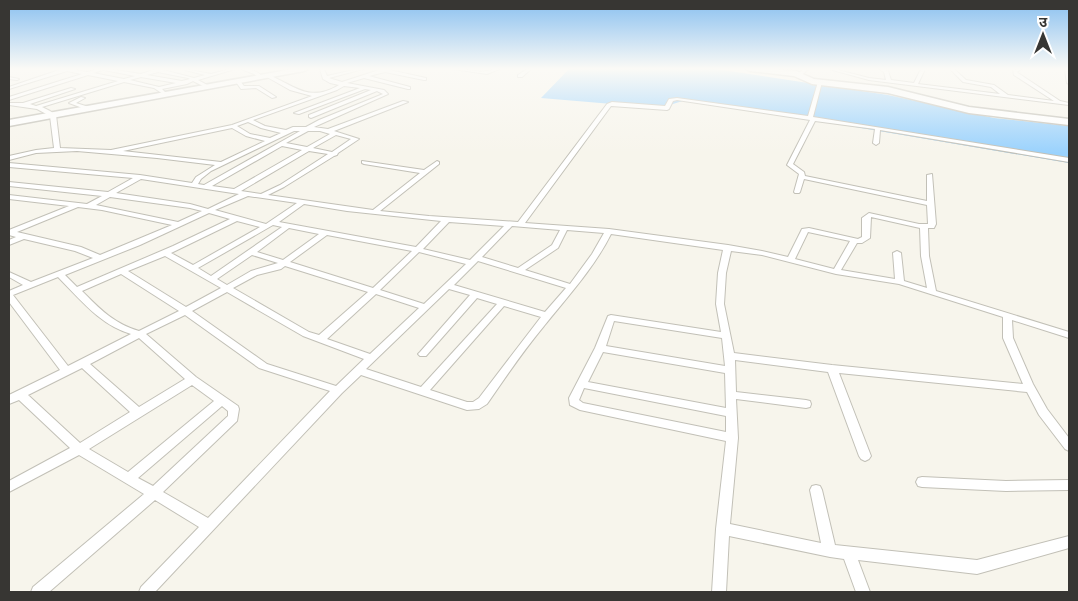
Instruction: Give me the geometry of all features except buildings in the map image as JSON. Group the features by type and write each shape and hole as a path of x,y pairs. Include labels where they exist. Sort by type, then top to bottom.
{"highway":[{"path":"9,123 90,109 141,97"},
{"path":"917,97 969,110 1069,122"}],"street":[{"path":"9,104 31,97"},
{"path":"23,105 49,97"},
{"path":"37,107 67,97"},
{"path":"90,97 72,103 90,109"},
{"path":"112,152 233,126 310,97"},
{"path":"297,113 340,97"},
{"path":"311,116 358,97"},
{"path":"207,186 325,119 379,97"},
{"path":"797,192 802,172 790,165 812,117 817,97"},
{"path":"1014,97 1069,104"},
{"path":"1052,97 1061,103"},
{"path":"146,592 208,525 370,358 514,224 608,105 667,108 671,100 677,99 812,117 1069,160"},
{"path":"236,191 308,149 332,132 405,102"},
{"path":"9,104 37,107 53,115 57,149"},
{"path":"280,108 325,119"},
{"path":"248,120 263,127 285,132"},
{"path":"233,126 248,134 270,140"},
{"path":"876,143 878,128"},
{"path":"194,185 201,176 285,132 296,129 309,129 332,132 356,139 282,186 262,195"},
{"path":"282,144 334,154"},
{"path":"9,158 29,152 57,149 112,152 222,164"},
{"path":"364,162 424,172"},
{"path":"374,212 437,163"},
{"path":"9,165 140,177 374,212 446,220 609,231 728,247 791,260 836,272 900,282 1069,335"},
{"path":"791,260 805,231 815,230 854,241 864,241 866,238 866,218 869,215 924,226 932,224 930,175"},
{"path":"89,206 140,177"},
{"path":"802,177 930,204"},
{"path":"9,184 110,194 210,210 237,218 475,260 520,271 571,287"},
{"path":"67,371 9,295 100,258 248,193"},
{"path":"9,197 89,206 138,214 179,224"},
{"path":"9,203 21,198"},
{"path":"194,268 269,224 302,202"},
{"path":"10,233 78,205"},
{"path":"77,290 166,252 237,218"},
{"path":"320,340 419,250 446,220"},
{"path":"212,279 288,226"},
{"path":"924,226 925,256 932,291"},
{"path":"520,271 555,246 565,228"},
{"path":"358,370 467,406 475,406 483,401 601,248 609,231"},
{"path":"10,233 78,250 100,258"},
{"path":"208,525 79,449 14,397 186,311 259,271 273,269 325,233"},
{"path":"9,244 24,236"},
{"path":"836,272 854,241"},
{"path":"719,592 732,438 730,356 720,304 722,273 728,247"},
{"path":"166,252 294,328 320,340 370,358"},
{"path":"250,252 425,307"},
{"path":"897,253 900,282"},
{"path":"122,271 186,311 263,366 338,390"},
{"path":"9,274 31,286"},
{"path":"38,592 153,494 232,418 234,409 192,380 140,334 122,329 107,320 60,275"},
{"path":"448,286 547,316"},
{"path":"423,354 476,294"},
{"path":"422,392 502,303"},
{"path":"1007,316 1008,338 1031,389 1043,412 1069,446"},
{"path":"726,336 611,318 600,348 574,398 574,402 580,406 732,438"},
{"path":"600,348 730,370"},
{"path":"730,356 832,369 1031,389"},
{"path":"83,363 138,414"},
{"path":"832,369 866,456"},
{"path":"9,488 79,449 192,380"},
{"path":"581,384 732,413"},
{"path":"732,395 806,404"},
{"path":"128,479 221,401"},
{"path":"922,482 1006,486 1069,485"},
{"path":"816,490 830,551"},
{"path":"723,529 830,551 977,567 1069,542"},
{"path":"848,552 864,592"}],"water":[{"path":"897,97 994,118 1069,126 1069,163 689,99 660,108 541,98"}]}
